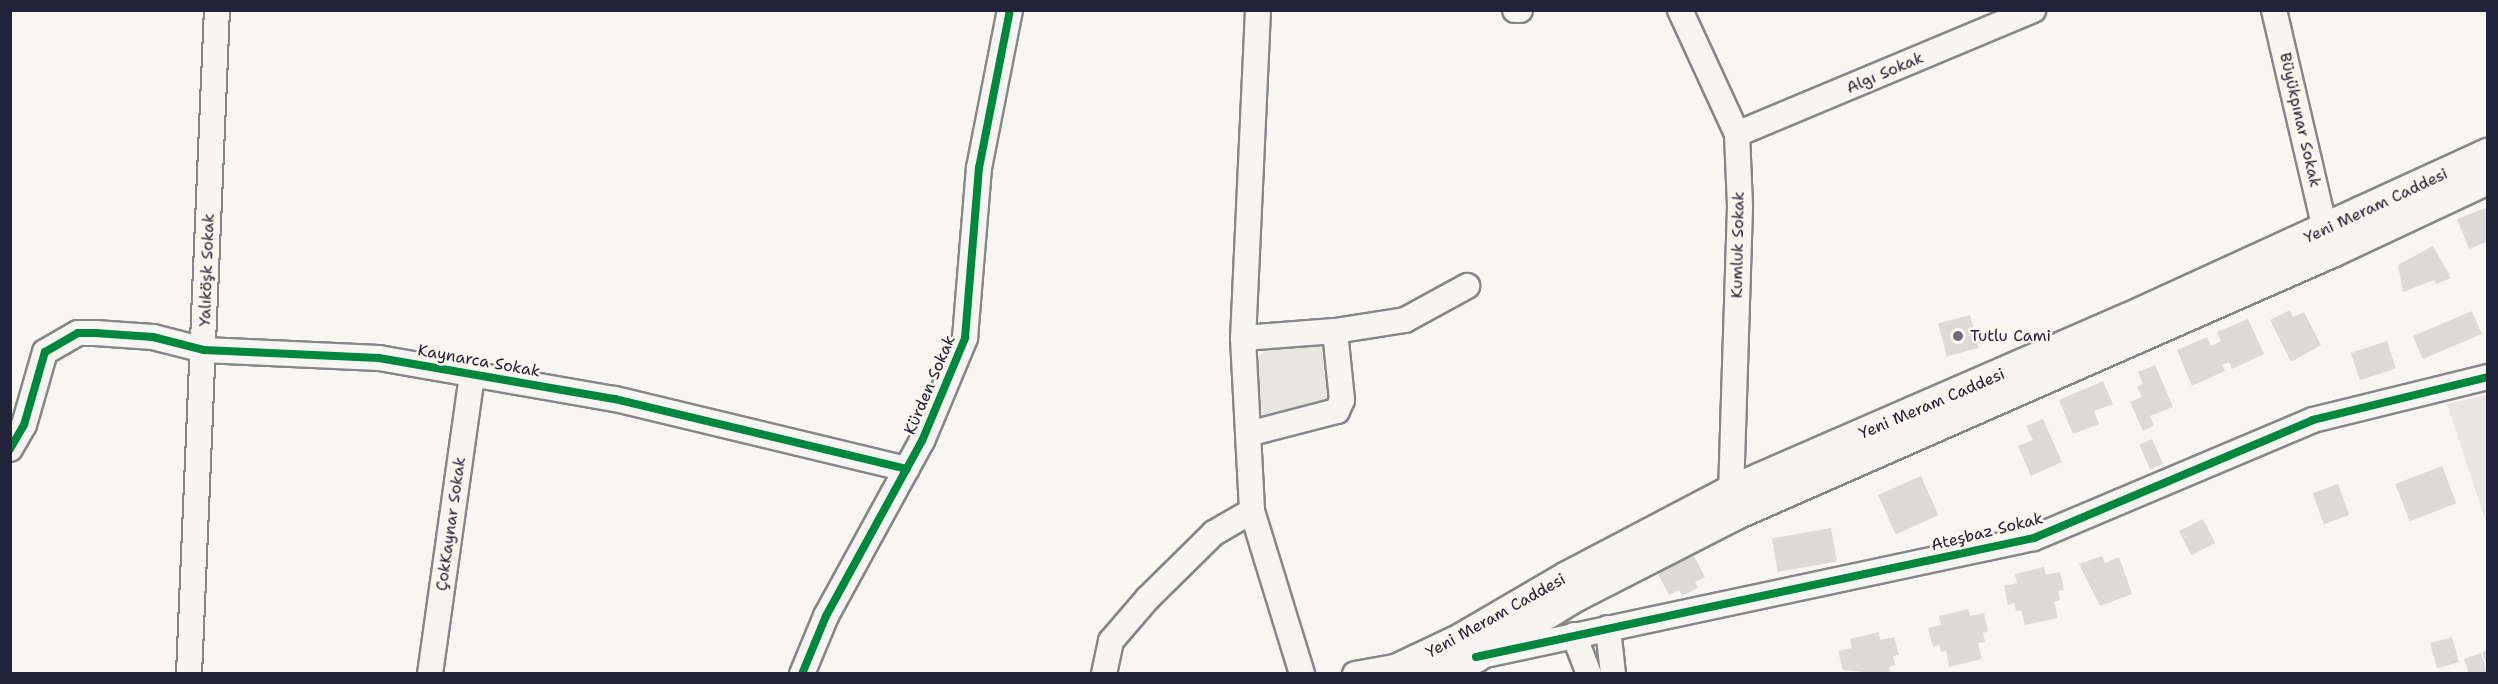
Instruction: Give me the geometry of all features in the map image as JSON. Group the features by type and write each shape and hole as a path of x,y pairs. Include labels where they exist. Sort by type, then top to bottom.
{"main road":[{"name":"Yeni Meram Caddesi","path":"1396,669 1461,639 1567,576 1731,491 2325,230 2487,154"},
{"name":"Yeni Meram Caddesi","path":"1441,674 1476,657 1576,596 1734,515 2332,252 2487,179"}],"street":[{"name":"Yalıköşk Sokak","path":"189,674 217,10"},
{"name":"Kürden Sokak","path":"802,674 825,616 907,469 965,338 979,168 1010,10"},
{"path":"1258,10 1243,338 1252,511 1302,674"},
{"path":"1515,10 1520,10"},
{"name":"Kumluk Sokak","path":"1680,10 1737,134 1740,207 1731,491"},
{"name":"Algı Sokak","path":"1737,134 2033,10"},
{"name":"Büyükpınar Sokak","path":"2274,10 2325,230"},
{"path":"1243,338 1335,331 1405,320 1467,285"},
{"path":"1248,434 1337,411 1342,400 1335,331"},
{"name":"Kaynarca Sokak","path":"10,449 24,425 45,351 78,333 153,337 204,350 380,358 615,399 907,469"},
{"name":"ÇokKaynar Sokak","path":"430,674 472,374"},
{"name":"Ateşbaz Sokak","path":"1476,657 2034,538 2313,420 2487,377"},
{"path":"1104,674 1111,641 1148,598 1214,532 1252,511"},
{"path":"1576,596 1589,632 1613,674"},
{"path":"1589,632 1589,674"},
{"path":"1355,674 1396,669"}],"shaded area":[{"path":"1322,339 1332,350 1335,396 1327,408 1271,419 1256,413 1255,359 1270,347"},
{"path":"2488,395 2487,525 2447,404"}],"building":[{"path":"2488,207 2488,241 2469,249 2457,219"},
{"path":"2433,246 2451,278 2436,284 2434,280 2403,292 2398,265"},
{"path":"2290,310 2293,317 2304,312 2321,345 2291,362 2270,320"},
{"path":"2472,311 2482,334 2423,359 2413,336"},
{"name":"Tutlu Cami","path":"1970,315 1979,348 1947,356 1938,324"},
{"path":"2248,319 2264,354 2232,369 2229,362 2222,365 2225,371 2192,386 2177,350 2207,337 2211,346 2221,341 2217,332"},
{"path":"2387,341 2396,369 2360,380 2351,353"},
{"path":"2155,365 2173,407 2150,416 2154,426 2143,431 2130,402 2142,397 2137,387 2143,384 2138,372"},
{"path":"2103,381 2113,404 2094,411 2099,424 2073,434 2059,400"},
{"path":"2043,419 2062,462 2031,476 2018,446 2033,440 2026,426"},
{"path":"2152,439 2163,464 2150,469 2139,445"},
{"path":"2442,466 2456,503 2410,521 2395,484"},
{"path":"1921,476 1938,515 1896,534 1878,495"},
{"path":"2338,484 2349,515 2324,524 2313,493"},
{"path":"2203,519 2215,543 2191,555 2179,531"},
{"path":"1831,528 1837,561 1778,572 1772,538"},
{"path":"1692,552 1705,577 1695,582 1698,588 1682,596 1679,590 1669,595 1656,570"},
{"path":"2102,556 2105,563 2119,557 2132,594 2100,606 2079,564"},
{"path":"2044,567 2046,575 2060,572 2064,590 2058,591 2060,600 2054,602 2058,618 2025,625 2021,610 2016,611 2014,603 2008,605 2004,586 2017,583 2015,574"},
{"path":"1968,609 1970,616 1984,613 1988,631 1983,633 1985,642 1978,643 1982,659 1949,667 1946,651 1941,652 1939,645 1933,647 1928,628 1941,625 1939,616"},
{"path":"1879,632 1880,640 1894,637 1899,655 1893,656 1895,665 1889,667 1890,674 1843,670 1838,651 1852,648 1850,639"},
{"path":"2452,637 2459,662 2437,668 2430,643"},
{"path":"2488,650 2488,666 2487,666 2482,652"},
{"path":"2481,653 2488,674 2469,674 2464,659"}],"cycle path":[{"path":"802,674 826,616 922,441 965,338 979,168 1010,10"},
{"path":"10,449 24,425 45,352 78,333 95,333 153,337 204,350 379,358 615,399 907,469"},
{"path":"1476,657 2034,538 2313,420 2488,377"}],"place":[{"name":"Tutlu Cami","path":"1958,336"}]}
